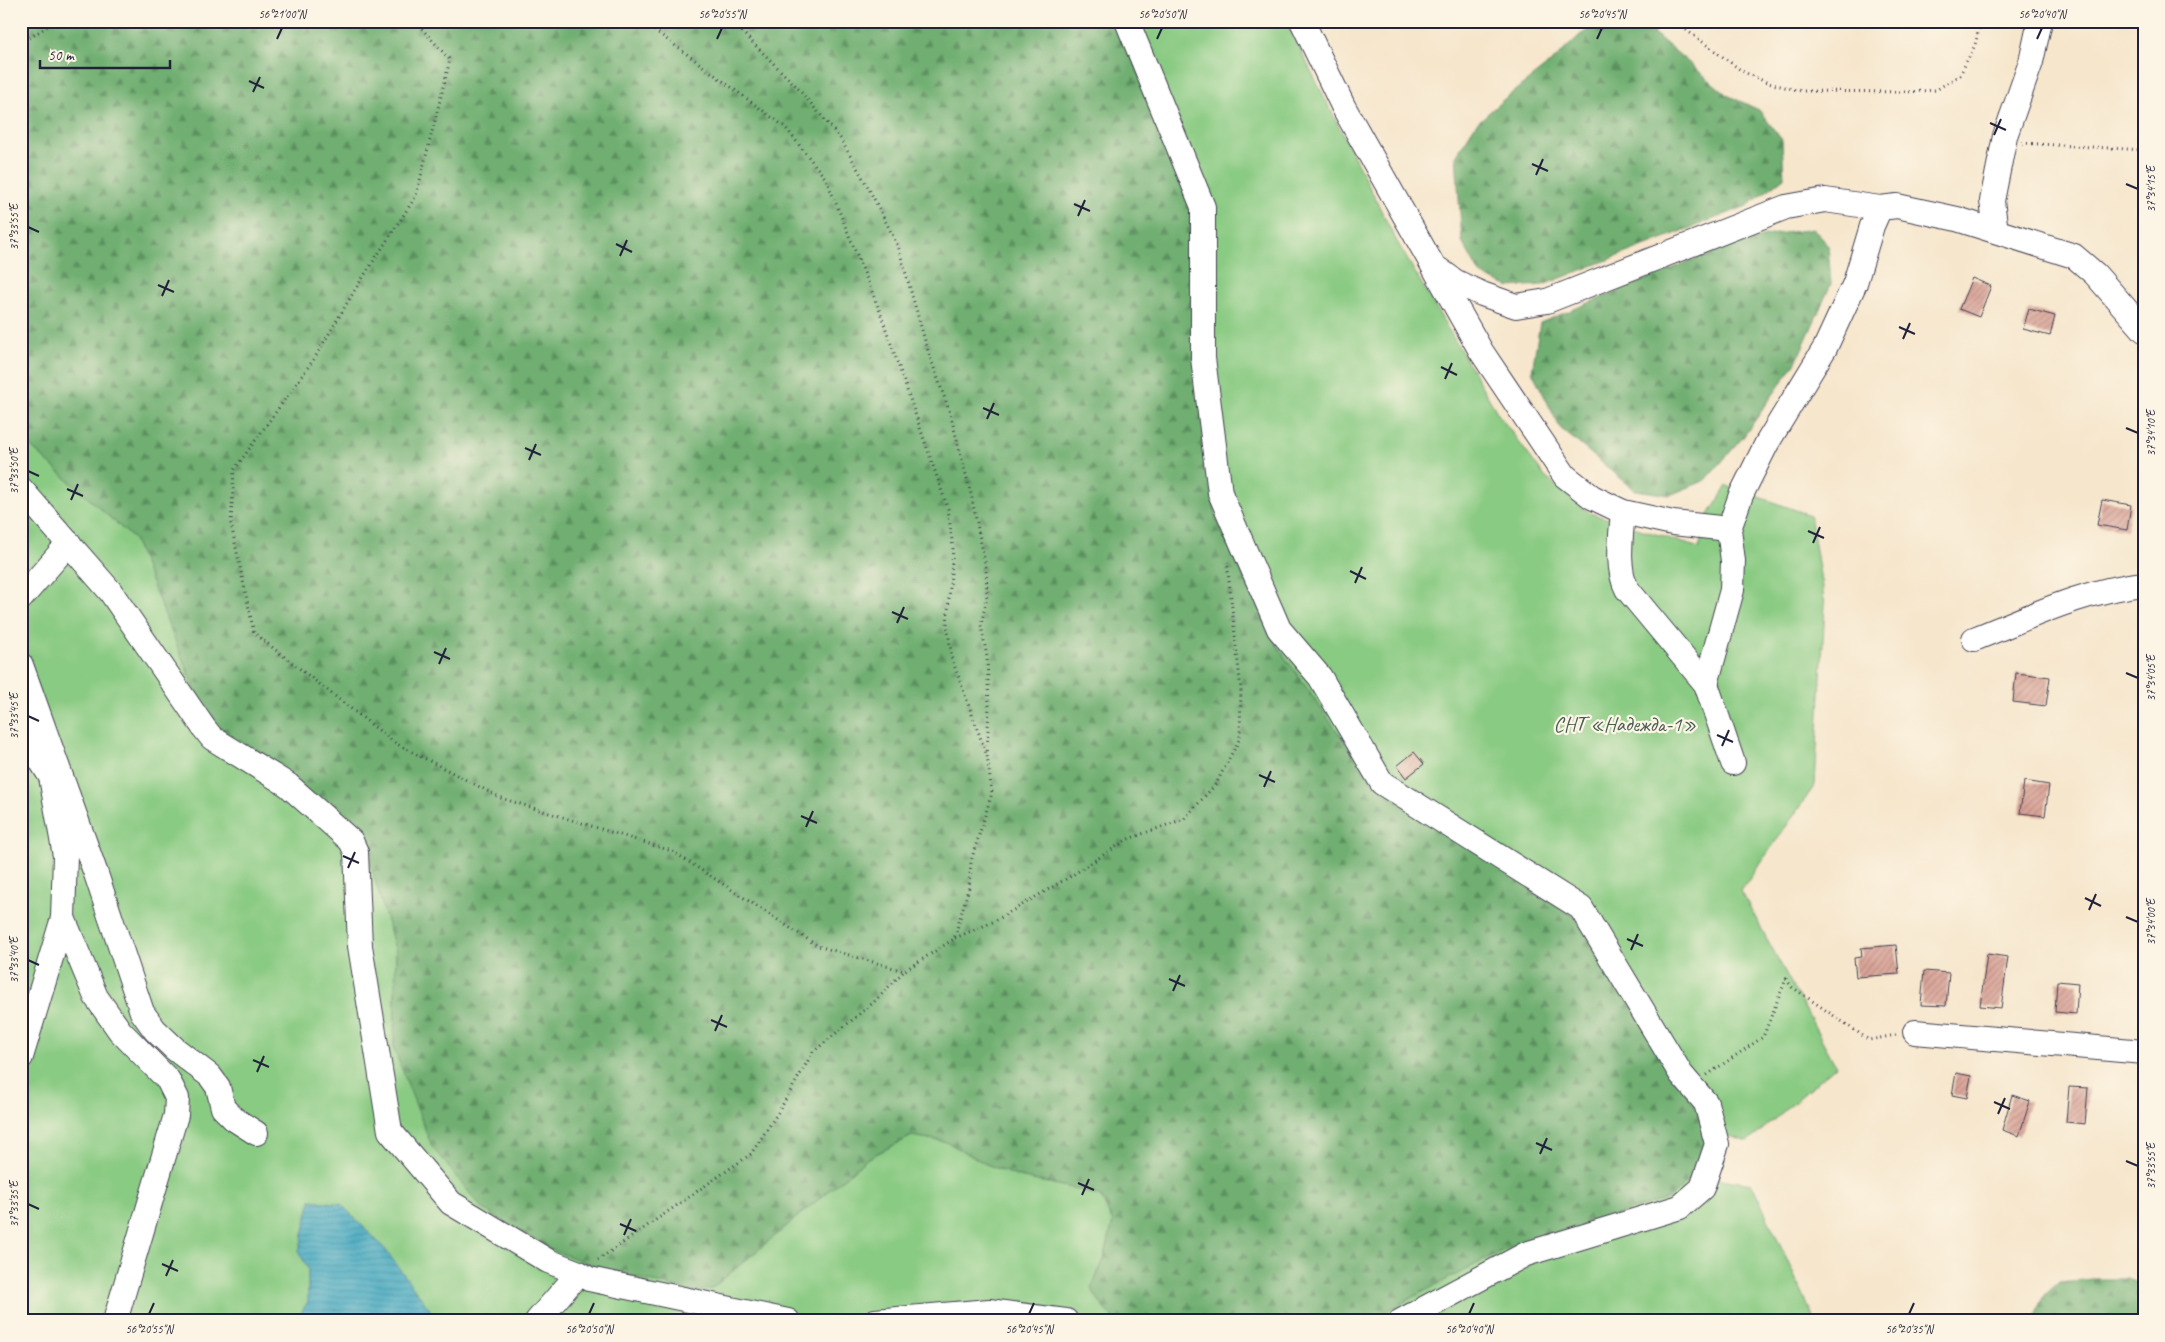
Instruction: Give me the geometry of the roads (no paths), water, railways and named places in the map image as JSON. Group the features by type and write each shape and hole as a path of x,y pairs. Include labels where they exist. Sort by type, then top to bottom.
{"street":[{"path":"1127,21 1203,207 1203,358 1220,493 1279,629 1320,676 1382,783 1581,908 1682,1074 1706,1102 1718,1144 1702,1188 1680,1207 1526,1254 1401,1321"},
{"path":"1302,21 1344,108 1482,351 1565,476 1592,497 1624,512 1673,523 1729,529"},
{"path":"1996,231 1992,200 2005,136 2031,62 2040,21"},
{"path":"1435,268 1456,282 1516,306 1547,301 1786,207 1826,200 1880,208 1898,206 1957,219 2074,256 2095,274 2144,330"},
{"path":"1706,684 1732,590 1733,561 1729,529 1741,495 1767,443 1825,348 1855,283 1872,226 1880,208"},
{"path":"21,489 110,591 212,738 288,784 351,841 356,852 360,946 390,1131 451,1203 548,1261 579,1272 589,1279 788,1321"},
{"path":"1624,512 1621,536 1622,580 1627,589 1706,684 1734,763"},
{"path":"21,598 69,543"},
{"path":"1974,639 2084,595 2118,587 2144,584"},
{"path":"21,665 96,874 142,1012 155,1030 174,1049 210,1076 218,1087 223,1108 234,1119 256,1133"},
{"path":"21,729 51,777 65,856 63,918 21,1057"},
{"path":"63,918 96,997 120,1031 168,1080 177,1098 176,1115 115,1321"},
{"path":"1915,1032 2144,1052"},
{"path":"536,1321 579,1272"},
{"path":"875,1321 989,1311 1066,1321"}],"water":[{"path":"311,1200 341,1204 384,1248 431,1311 431,1321 295,1321 308,1302 308,1269 299,1252"}],"park label":[{"name":"СНТ «Надежда-1»","path":"1625,724"}]}
